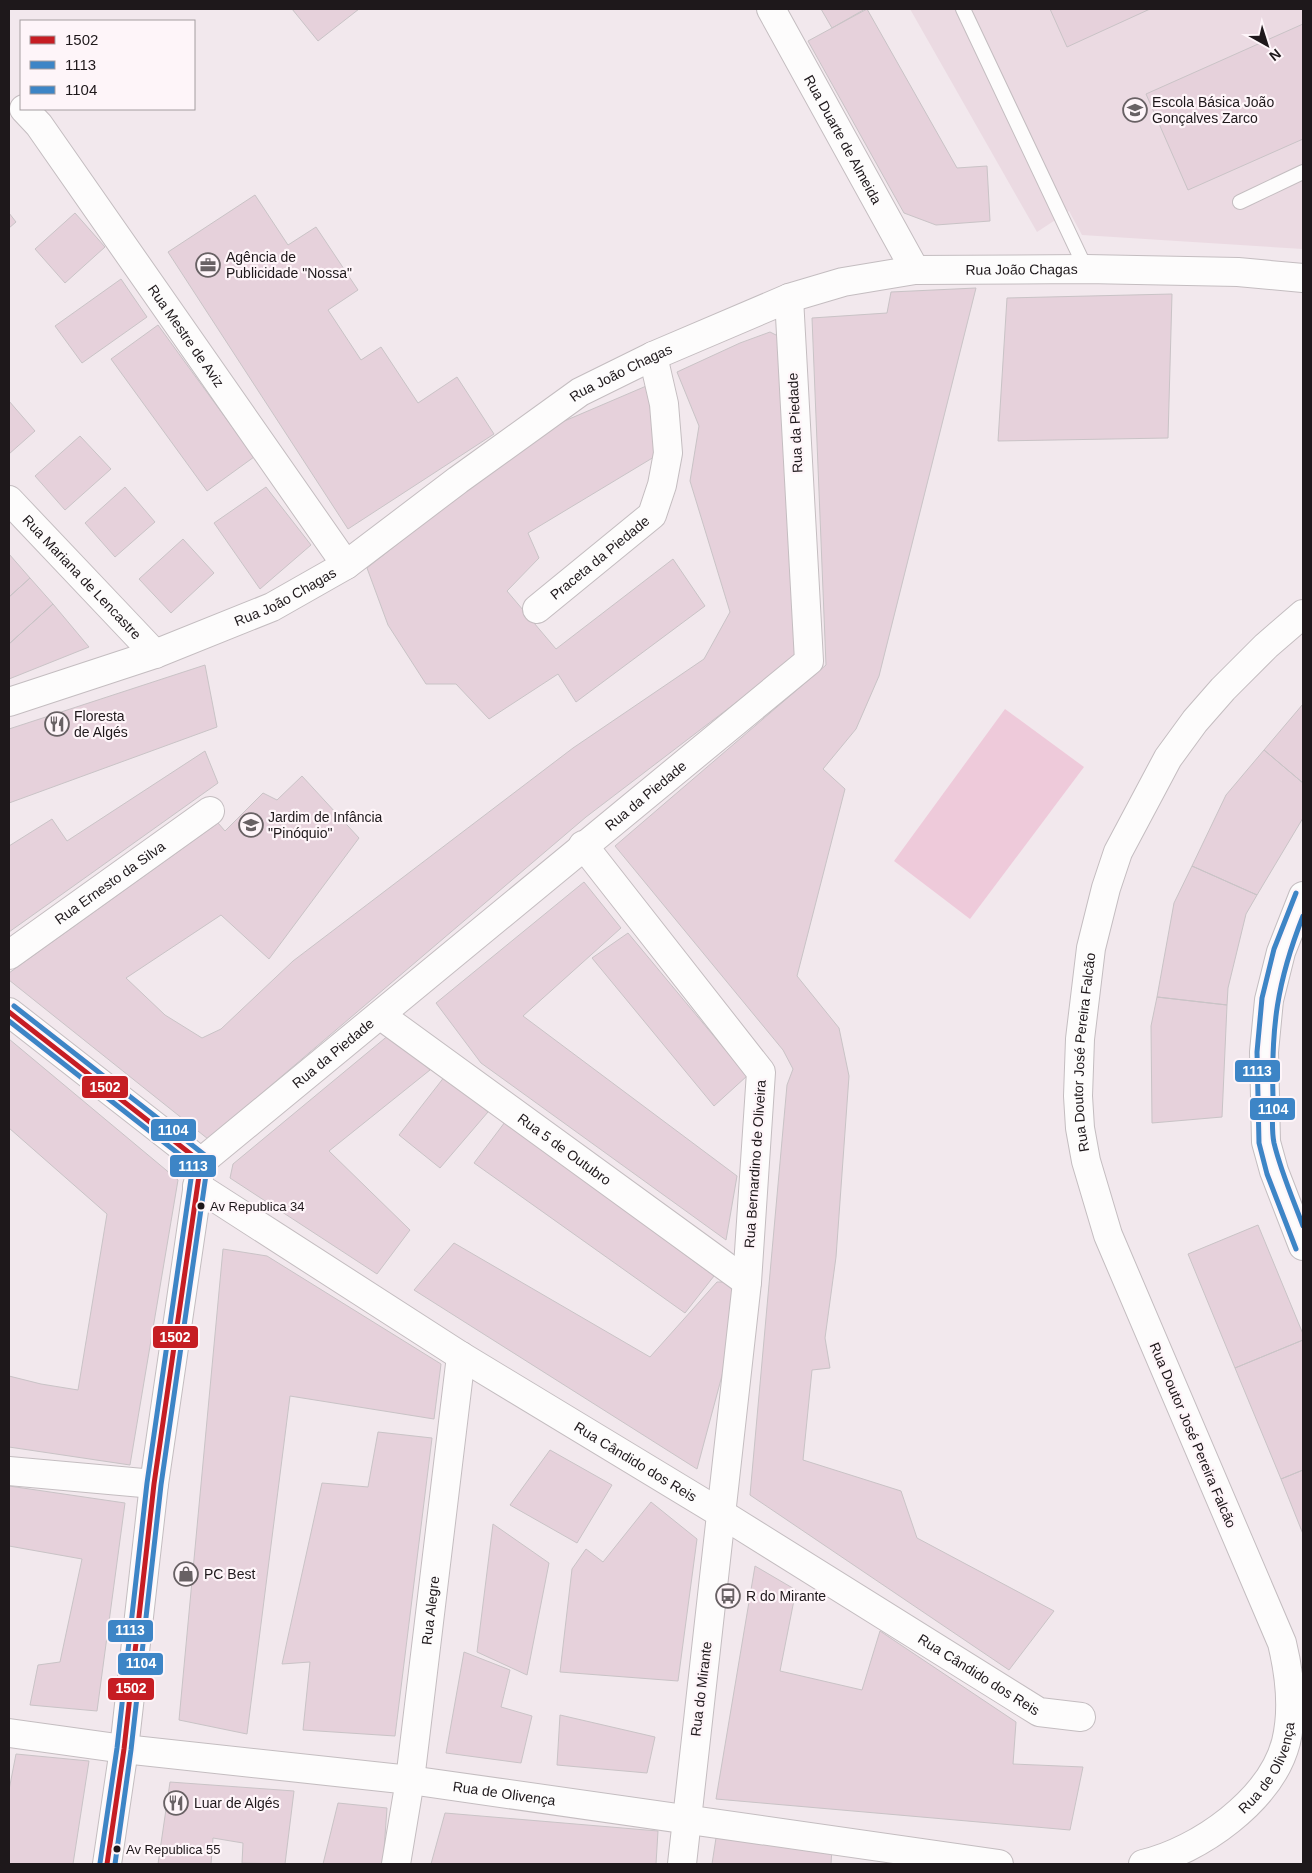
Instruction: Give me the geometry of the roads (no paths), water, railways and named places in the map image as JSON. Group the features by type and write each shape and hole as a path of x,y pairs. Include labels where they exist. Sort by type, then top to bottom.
{"street":[{"name":"Rua Duarte de Almeida","path":"771,9 915,270"},
{"name":"Rua Mestre de Aviz","path":"26,110 45,133 346,565"},
{"name":"Rua João Chagas","path":"9,702 155,654 272,607 346,565 458,480 580,392 653,356 788,298 844,282 915,270 1086,268 1238,272 1303,278"},
{"name":"Rua da Piedade","path":"199,1174 380,1015 809,661 788,298"},
{"name":"Praceta da Piedade","path":"537,609 652,515 662,485 668,454 664,404 653,356"},
{"name":"Rua Mariana de Lencastre","path":"9,500 155,654"},
{"name":"Rua Doutor José Pereira Falcão","path":"1269,1614 1108,1235 1095,1196 1080,1128 1079,1064 1091,948 1106,888 1118,852 1168,758 1195,721 1260,652 1303,614"},
{"name":"Rua Ernesto da Silva","path":"9,955 210,811"},
{"name":"Rua Bernardino de Oliveira","path":"583,846 761,1072 747,1282 722,1514"},
{"path":"1303,896 1281,952 1269,1000 1264,1052 1266,1142 1295,1210 1303,1246"},
{"name":"Rua Cândido dos Reis","path":"9,1012 199,1174 461,1356 722,1514 1039,1712 1080,1717"},
{"name":"Rua 5 de Outubro","path":"380,1015 747,1282"},
{"path":"107,1864 124,1749 154,1484 199,1174"},
{"name":"Rua Alegre","path":"396,1864 410,1780 461,1356"},
{"path":"9,1471 154,1484"},
{"name":"Rua do Mirante","path":"682,1864 722,1514"},
{"name":"Rua de Olivença","path":"1143,1864 1171,1856 1223,1825 1256,1796 1277,1761 1286,1743 1291,1691 1282,1643 1269,1614"},
{"name":"Rua de Olivença","path":"9,1733 124,1749 410,1780 999,1864"}],"lane":[{"path":"963,9 1086,268"},
{"path":"1240,202 1303,172"}],"place":[{"name":"Escola Básica João Gonçalves Zarco","path":"1135,110"},
{"name":"Agência de Publicidade \"Nossa\"","path":"208,265"},
{"name":"Floresta de Algés","path":"57,724"},
{"name":"Jardim de Infância \"Pinóquio\"","path":"251,825"},
{"name":"Av Republica 34","path":"201,1206"},
{"name":"PC Best","path":"186,1574"},
{"name":"R do Mirante","path":"728,1596"},
{"name":"Luar de Algés","path":"176,1803"},
{"name":"Av Republica 55","path":"117,1849"}]}
